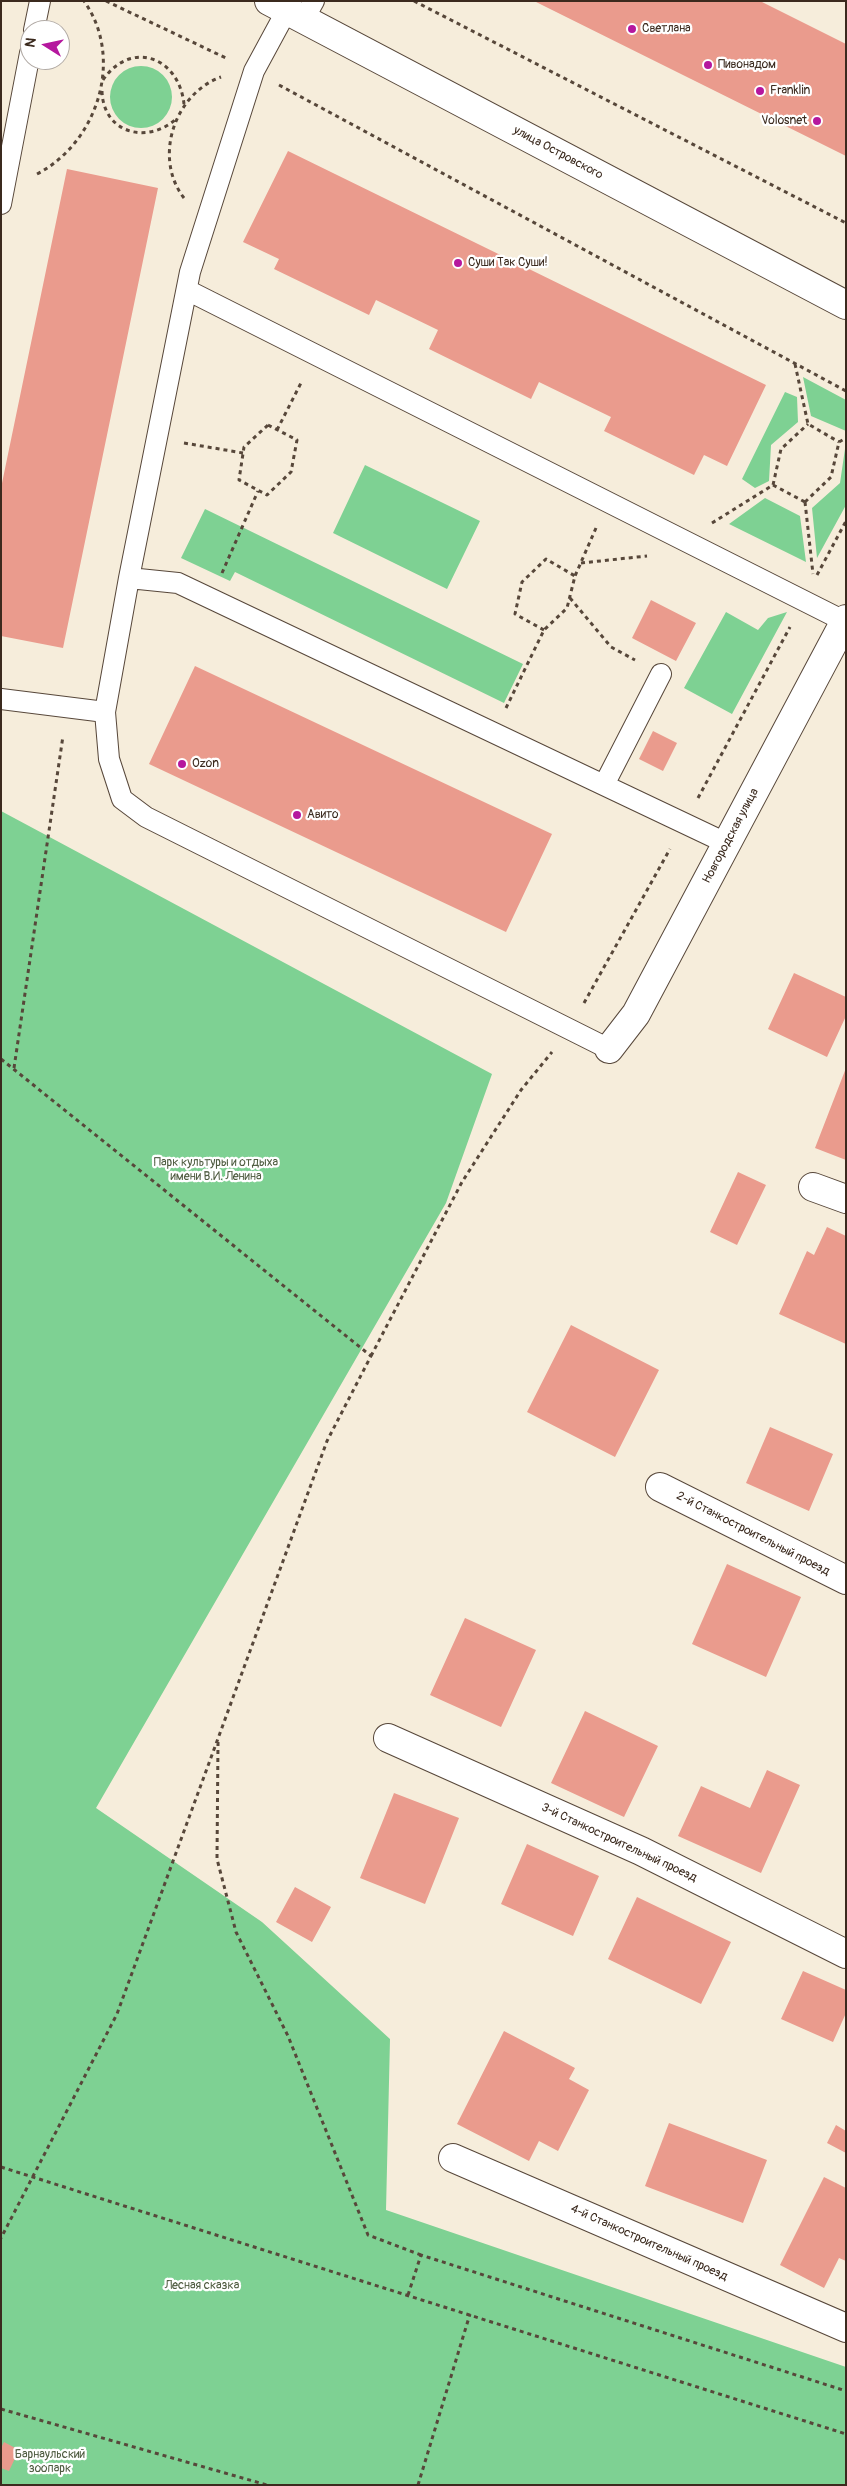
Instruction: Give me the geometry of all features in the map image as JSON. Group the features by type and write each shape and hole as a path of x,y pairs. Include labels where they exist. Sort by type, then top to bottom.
{"street":[{"name":"улица Островского","path":"294,8 846,305"},
{"name":"Новгородская улица","path":"609,1049 636,1014 728,844 845,620"},
{"path":"813,1187 846,1199"},
{"name":"2-й Станкостроительный проезд","path":"660,1487 846,1580"},
{"name":"3-й Станкостроительный проезд","path":"388,1738 641,1851 846,1954"},
{"name":"4-й Станкостроительный проезд","path":"453,2158 846,2328"}],"lane":[{"path":"36,20 40,1"},
{"path":"294,8 254,71 190,272 129,578 105,712 109,759 122,799 146,817 609,1049"},
{"path":"3,196 27,70"},
{"path":"187,290 845,620"},
{"path":"129,578 178,583 728,844"},
{"path":"604,785 661,674"},
{"path":"1,698 105,712"}],"path":[{"path":"3,196 28,179 50,168 68,152 84,133 91,118 103,80 103,55 98,30 84,1"},
{"path":"106,1 254,71 846,390"},
{"path":"414,1 846,223"},
{"path":"103,80 111,69 123,60 138,57 152,59 166,66 176,76 183,90 184,105"},
{"path":"207,222 192,209 180,194 172,176 169,157 170,138 176,120 184,105 198,90 215,80 234,73 254,71"},
{"path":"101,88 102,99 109,115 122,128 133,132 156,132 168,127 176,120"},
{"path":"277,430 315,355"},
{"path":"795,363 808,424 839,442"},
{"path":"581,563 660,554 684,540 773,485 781,449 808,424"},
{"path":"268,425 297,440 291,472 267,495 239,480 243,453 244,447 268,425"},
{"path":"805,502 831,477 839,442 846,438"},
{"path":"157,439 243,453"},
{"path":"773,485 805,502"},
{"path":"211,598 258,491"},
{"path":"494,733 544,630 567,608 575,576 607,501"},
{"path":"805,502 814,581 846,521"},
{"path":"544,630 515,614 522,582 546,559 575,576"},
{"path":"570,598 611,647 661,674"},
{"path":"1,2238 117,2014 327,1441 462,1182 521,1090 570,1028 685,824 804,600"},
{"path":"14,1069 67,707"},
{"path":"1,1059 371,1356"},
{"path":"218,1740 217,1859 236,1932 288,2036 368,2235 421,2255 846,2391"},
{"path":"1,2167 408,2294 846,2434"},
{"path":"408,2294 421,2255"},
{"path":"418,2485 470,2314"},
{"path":"1,2409 267,2485"}],"green space":[{"path":"135,66 147,66 163,75 170,85 172,97 170,109 163,119 147,128 135,128 124,123 115,114 110,103 110,91 115,80 124,71"},
{"path":"803,377 846,400 846,431 811,416"},
{"path":"785,392 797,397 798,422 771,445 769,481 755,488 742,479"},
{"path":"846,442 846,505 817,558 812,508 840,483"},
{"path":"365,465 480,521 447,589 333,533"},
{"path":"765,498 800,516 806,562 729,524"},
{"path":"205,509 523,664 504,703 235,572 230,581 181,558"},
{"path":"726,612 758,630 768,618 787,612 732,714 684,688"},
{"path":"1,811 492,1074 446,1203 96,1808 262,1922 390,2039 386,2210 846,2367 846,2485 1,2485"}],"building":[{"path":"534,1 760,1 846,44 846,156"},
{"path":"288,151 766,385 727,466 704,455 694,475 604,431 611,417 539,382 531,399 429,349 438,330 376,300 369,315 274,269 279,259 243,242"},
{"path":"67,169 158,188 63,648 1,636 1,488"},
{"path":"651,600 696,623 676,661 632,638"},
{"path":"195,666 552,834 506,932 149,764"},
{"path":"653,731 677,743 663,771 639,759"},
{"path":"794,973 846,997 846,1016 827,1057 768,1029"},
{"path":"846,1068 846,1160 815,1148"},
{"path":"738,1172 766,1185 737,1245 710,1232"},
{"path":"827,1227 846,1236 846,1344 779,1314 807,1251 814,1255"},
{"path":"571,1325 659,1370 615,1457 527,1412"},
{"path":"770,1427 833,1454 809,1511 746,1483"},
{"path":"727,1564 801,1597 766,1677 692,1644"},
{"path":"465,1618 536,1650 501,1727 430,1695"},
{"path":"585,1711 658,1746 624,1817 551,1783"},
{"path":"767,1770 800,1785 761,1873 678,1836 701,1786 750,1808"},
{"path":"394,1793 459,1818 425,1904 360,1878"},
{"path":"527,1844 599,1876 573,1936 501,1904"},
{"path":"295,1887 331,1907 312,1942 276,1922"},
{"path":"637,1897 731,1942 701,2004 608,1959"},
{"path":"803,1971 846,1990 846,2013 833,2042 781,2019"},
{"path":"504,2031 575,2068 569,2079 589,2090 558,2151 539,2141 529,2161 457,2124"},
{"path":"669,2123 767,2160 743,2223 645,2186"},
{"path":"836,2125 846,2131 846,2153 827,2143"},
{"path":"824,2177 846,2188 846,2261 839,2258 824,2288 780,2265"},
{"path":"4,2442 19,2450 9,2471 1,2468 1,2448"}],"place":[{"name":"Светлана","path":"632,29"},
{"name":"Пивонадом","path":"708,65"},
{"name":"Franklin","path":"760,91"},
{"name":"Volosnet","path":"817,121"},
{"name":"Суши Так Суши!","path":"458,263"},
{"name":"Ozon","path":"182,764"},
{"name":"Авито","path":"297,815"}],"park label":[{"name":"Парк культуры и отдыха имени В.И. Ленина","path":"216,1170"},
{"name":"Лесная сказка","path":"202,2286"},
{"name":"Барнаульский зоопарк","path":"50,2462"}]}
